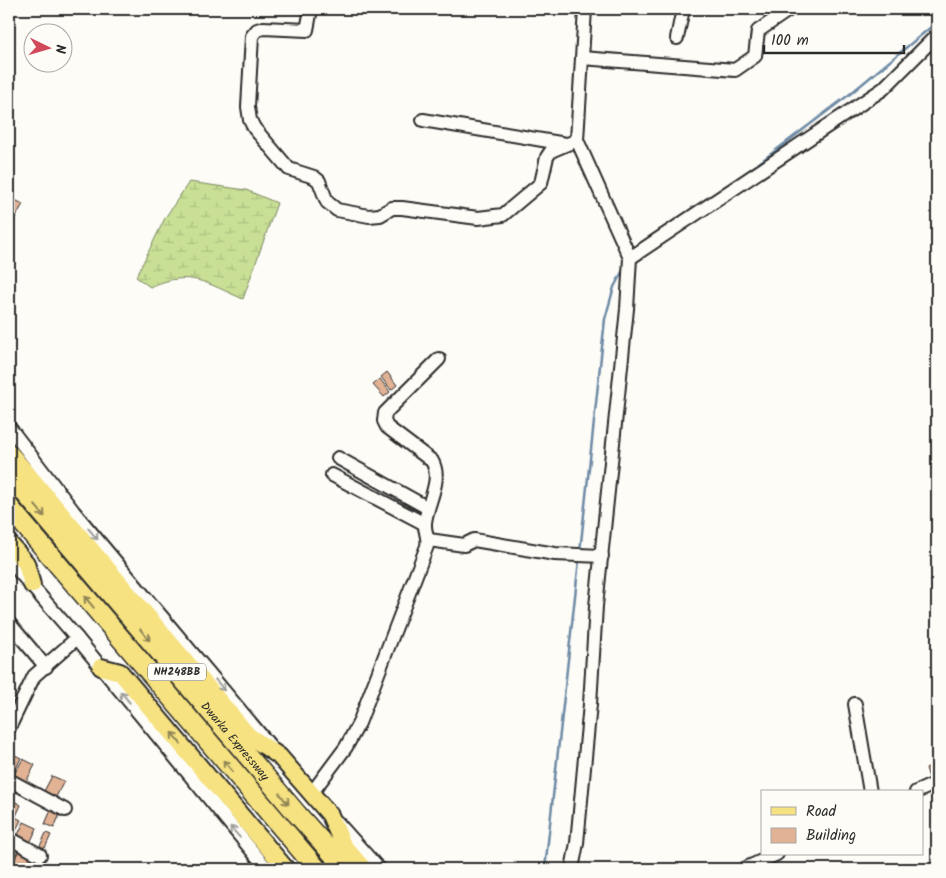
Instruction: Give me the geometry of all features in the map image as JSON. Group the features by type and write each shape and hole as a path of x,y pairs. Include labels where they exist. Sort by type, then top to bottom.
{"highway":[{"name":"Dwarka Expressway","path":"9,474 297,814 346,869"},
{"name":"Dwarka Expressway","path":"9,507 317,869"}],"main road":[{"path":"9,452 248,735 279,756 330,815 343,845 364,869"},
{"path":"9,543 26,562 32,585"},
{"path":"101,667 120,672 286,869"}],"street":[{"path":"311,9 307,30 301,32 263,28 257,30 252,36 248,107 250,120 260,135 290,169 314,177 319,181 328,202 336,210 369,216 380,215 392,208 478,218 503,215 539,185 543,179 547,157 551,151 572,142"},
{"path":"572,869 577,843 602,556 627,309 630,258 572,142 582,58 585,9"},
{"path":"677,38 683,9"},
{"path":"582,58 736,70 755,56 757,37 761,28 790,9"},
{"path":"630,258 882,89 937,36"},
{"path":"423,120 572,142"},
{"path":"311,794 346,747 359,723 428,540 425,524 437,476 436,468 432,461 388,427 384,421 385,413 439,359"},
{"path":"9,427 74,512 279,756"},
{"path":"338,458 428,508"},
{"path":"332,475 425,524"},
{"path":"428,540 464,545 474,540 556,554 602,556"},
{"path":"9,560 77,638 267,869"},
{"path":"9,623 46,666"},
{"path":"9,728 30,683 38,672 77,638"},
{"path":"855,704 870,790"},
{"path":"9,780 65,810"},
{"path":"921,790 937,783"},
{"path":"330,815 379,869"},
{"path":"9,838 40,855"},
{"path":"744,869 773,856"}],"green space":[{"path":"189,182 246,190 277,203 243,299 198,280 176,279 150,287 136,277 165,218"}],"building":[{"path":"9,197 23,204 14,220 9,218"},
{"path":"387,372 397,385 391,390 381,377"},
{"path":"380,379 390,392 384,397 373,385"},
{"path":"9,700 15,703 10,714 9,713"},
{"path":"13,754 21,758 11,778 9,777 9,762"},
{"path":"23,759 35,765 26,782 13,776"},
{"path":"932,765 936,776 929,778 926,768"},
{"path":"52,776 64,781 54,801 42,795"},
{"path":"10,790 16,792 9,806 9,793"},
{"path":"14,801 21,805 16,816 9,812"},
{"path":"51,810 60,814 54,828 45,824"},
{"path":"13,816 21,820 13,836 9,834 9,825"},
{"path":"24,822 37,828 29,845 16,839"},
{"path":"46,833 51,835 45,848 40,846"},
{"path":"13,847 18,850 9,869 9,857"},
{"path":"19,850 38,859 33,869 10,869"}],"waterway":[{"path":"742,176 850,94 937,22"},
{"path":"580,552 605,319 614,287 624,268"},
{"path":"545,869 579,560"}]}
